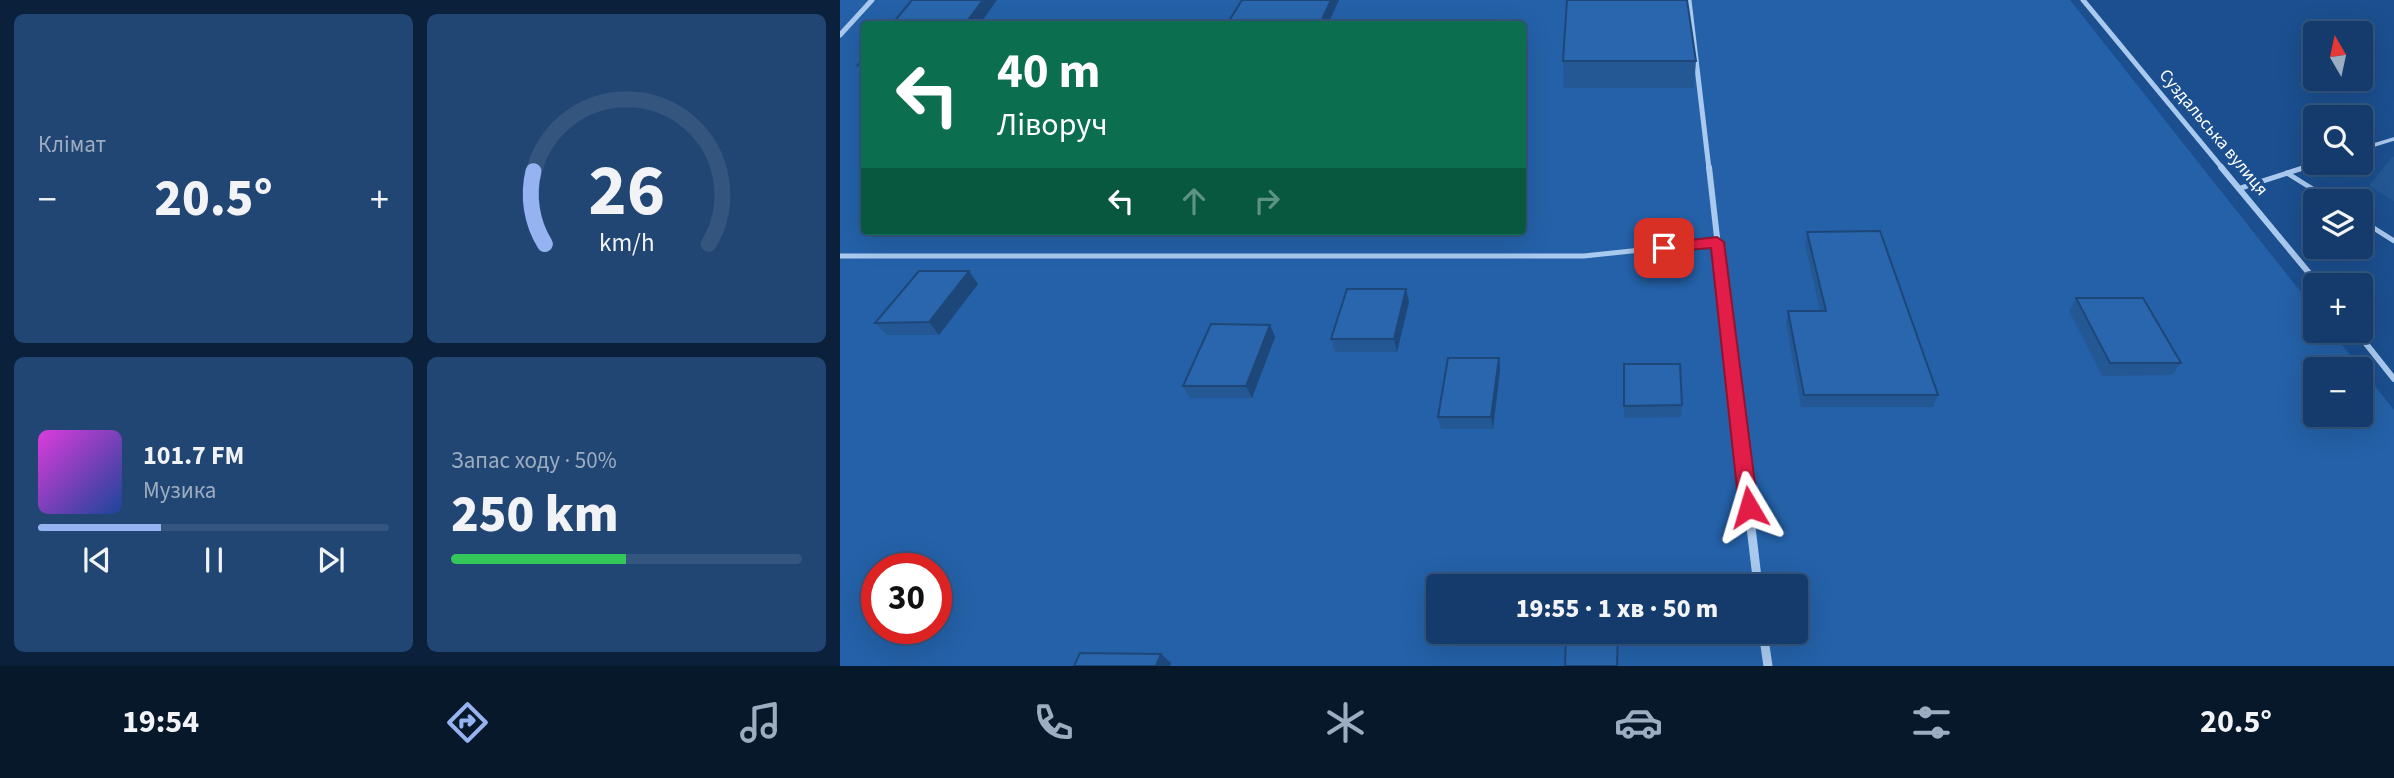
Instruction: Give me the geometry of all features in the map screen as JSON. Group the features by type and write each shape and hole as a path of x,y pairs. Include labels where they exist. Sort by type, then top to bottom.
{"street":[{"path":"840,34 872,0"},
{"path":"1689,0 1757,574"},
{"name":"Суздальська вулиця","path":"2083,0 2309,273"},
{"path":"2366,343 2394,379"},
{"path":"1765,644 1768,666"}],"lane":[{"path":"2373,145 2394,139"},
{"path":"2241,188 2303,168"},
{"path":"2287,173 2313,189"},
{"path":"2373,228 2394,241"},
{"path":"840,256 1584,256 1717,242"}],"shaded area":[{"path":"840,0 2070,0 2303,295 2303,343 2341,343 2352,357 2303,357 2303,427 2373,427 2373,384 2394,410 2394,666 840,666"}],"building":[{"path":"912,0 983,0 967,21 894,21"},
{"path":"1242,0 1331,0 1321,21 1229,21"},
{"path":"1567,0 1687,0 1696,61 1563,61"},
{"path":"1880,231 1938,395 1804,395 1788,311 1826,311 1807,232"},
{"path":"919,271 969,271 929,322 875,323"},
{"path":"1347,289 1406,289 1394,339 1331,339"},
{"path":"2076,298 2143,298 2181,363 2110,363"},
{"path":"1211,324 1270,325 1246,386 1183,386"},
{"path":"1448,358 1499,358 1491,417 1438,417"},
{"path":"1624,364 1680,364 1682,405 1624,406"},
{"path":"1566,644 1618,644 1617,666 1565,666"},
{"path":"1080,653 1161,654 1156,666 1074,666"}],"route":[{"path":"1664,248 1717,242 1749,507"}]}
